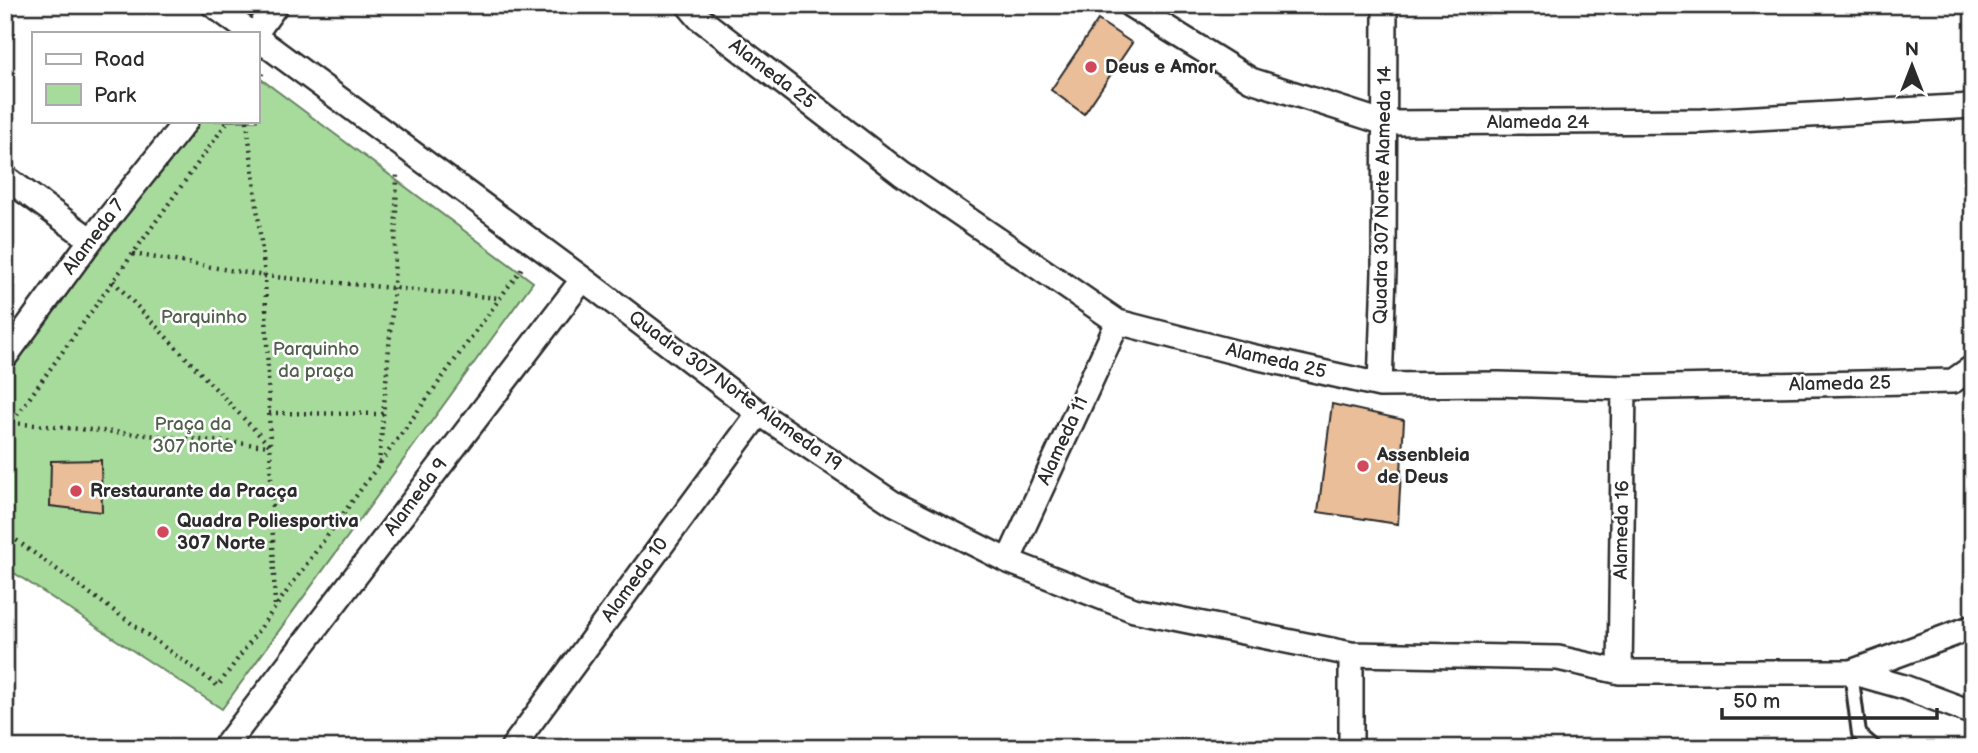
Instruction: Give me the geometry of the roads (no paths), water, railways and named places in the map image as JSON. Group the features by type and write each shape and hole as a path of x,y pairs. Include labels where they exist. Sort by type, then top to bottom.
{"street":[{"name":"Quadra 307 Norte Alameda 19","path":"213,5 251,32"},
{"path":"257,32 276,5"},
{"name":"Alameda 24","path":"1130,5 1251,80 1385,123 1703,121 1973,106"},
{"name":"Quadra 307 Norte Alameda 14","path":"1380,385 1385,5"},
{"name":"Alameda 25","path":"694,12 902,174 1118,322 1246,355 1380,385 1499,384 1624,388 1953,381 1973,367"},
{"name":"Quadra 307 Norte Alameda 19","path":"259,38 758,413 893,503 1008,561 1134,610 1351,654 1558,658 1620,672 1852,672"},
{"name":"Alameda 7","path":"5,357 91,240 185,122"},
{"path":"5,177 91,240"},
{"name":"Alameda 9","path":"224,748 583,279"},
{"name":"Alameda 11","path":"1008,561 1118,322"},
{"name":"Alameda 16","path":"1620,672 1624,388"},
{"name":"Alameda 10","path":"512,748 758,413"},
{"path":"1852,672 1973,627"},
{"path":"1351,654 1351,748"},
{"path":"1852,672 1904,687 1973,713"}],"lane":[{"path":"1852,672 1860,748"},
{"path":"1858,734 1875,748"}],"place":[{"name":"Deus e Amor","path":"1091,67"},
{"name":"Assenbleia de Deus","path":"1363,466"},
{"name":"Rrestaurante da Pracça","path":"76,491"},
{"name":"Quadra Poliesportiva 307 Norte","path":"163,532"}],"park label":[{"name":"Parquinho","path":"204,317"},
{"name":"Parquinho da praça","path":"316,360"},
{"name":"Praça da 307 norte","path":"193,435"}]}
